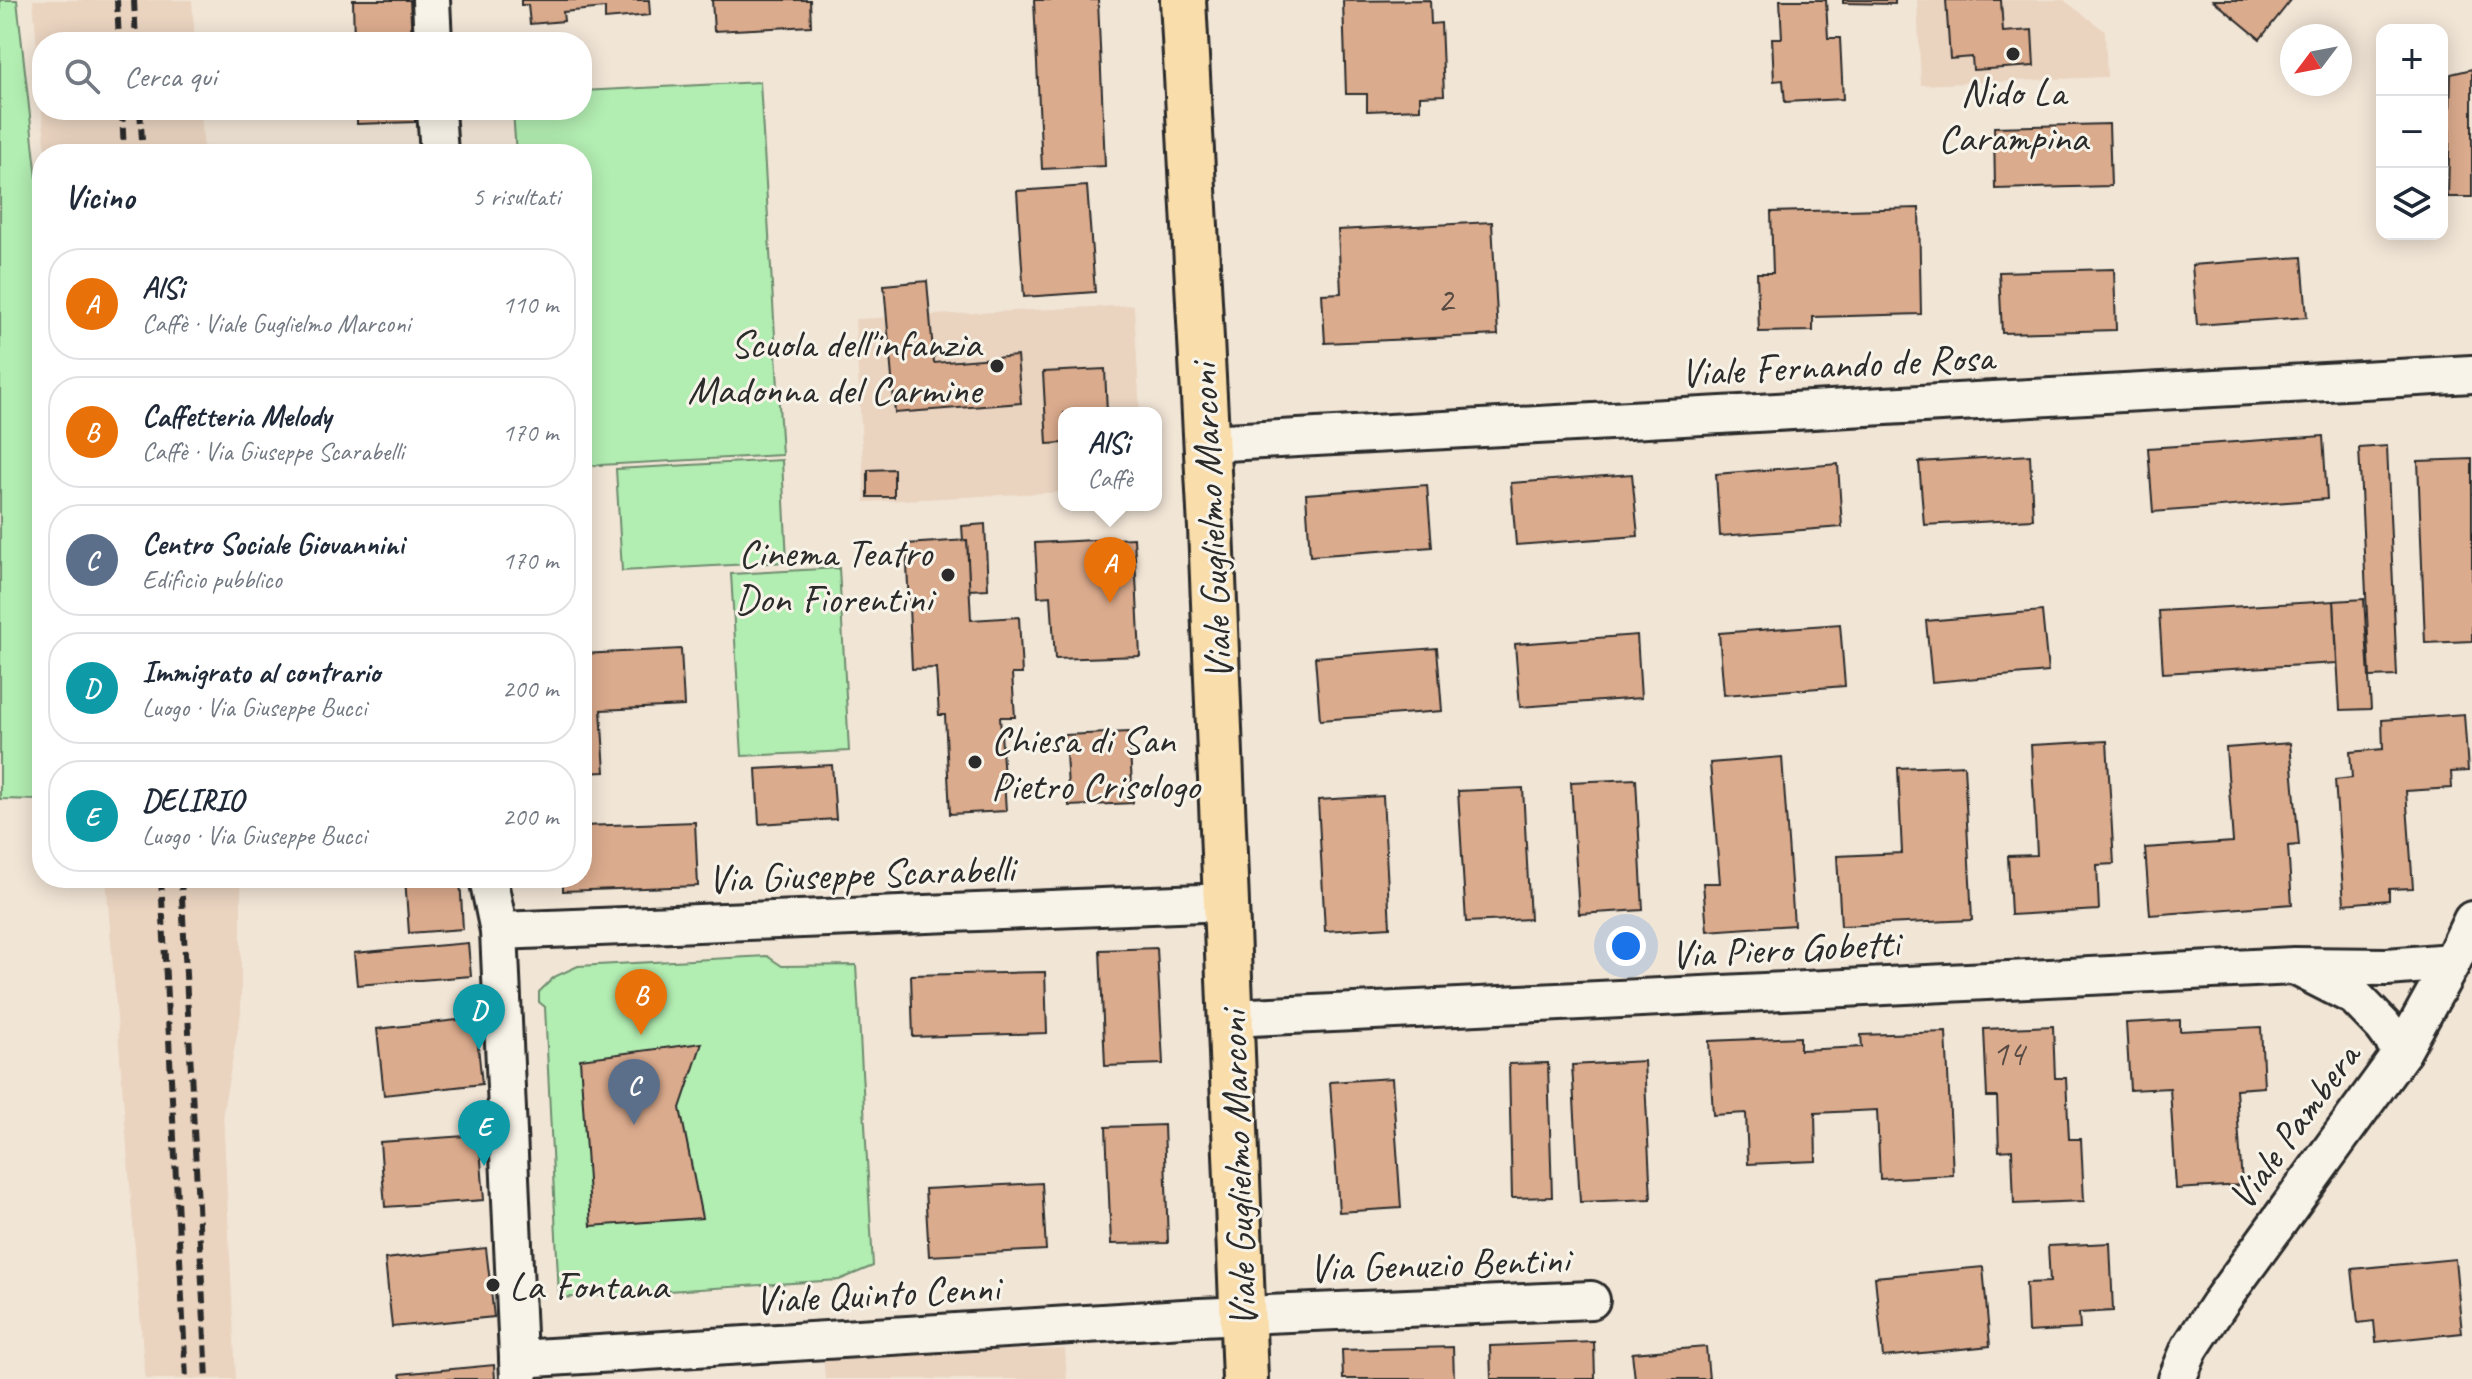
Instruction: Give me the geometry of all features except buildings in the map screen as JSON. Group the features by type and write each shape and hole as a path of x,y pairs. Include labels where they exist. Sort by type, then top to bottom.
{"main road":[{"name":"Viale Guglielmo Marconi","path":"1183,0 1207,443 1245,1379"}],"street":[{"path":"431,0 433,32"},
{"path":"437,120 438,144"},
{"name":"Viale Fernando de Rosa","path":"1207,443 2472,374"},
{"path":"490,888 499,931 519,1369"},
{"name":"Via Giuseppe Scarabelli","path":"499,931 1227,902"},
{"name":"Viale Pambera","path":"2177,1379 2190,1348 2219,1304 2402,1052 2472,920"},
{"name":"Via Piero Gobetti","path":"1232,1018 2294,966 2387,967 2452,962"},
{"name":"Via Piero Gobetti","path":"2294,966 2355,997 2383,1026 2402,1052"},
{"name":"Via Genuzio Bentini","path":"1242,1315 1591,1300"},
{"name":"Viale Quinto Cenni","path":"519,1369 1242,1315"}],"shaded area":[{"path":"33,0 192,0 194,32 36,32"},
{"name":"Nido La Carampina","path":"1917,0 2064,0 2105,31 2107,77 1921,85"},
{"path":"43,120 202,120 203,144 45,144"},
{"name":"Scuola dell'infanzia Madonna del Carmine","path":"1134,305 1140,407 1058,407 1058,492 865,502 855,319"},
{"path":"107,888 241,888 241,1013 223,1111 236,1379 145,1379"},
{"path":"1065,1349 1067,1379 825,1379 823,1355"}],"green space":[{"path":"0,0 17,0 33,144 32,800 0,799"},
{"path":"760,82 782,455 592,465 592,144 515,144 514,120 592,120 592,90"},
{"path":"782,460 787,562 622,571 616,469"},
{"path":"839,568 849,751 742,756 731,574"},
{"path":"767,956 782,966 856,965 873,1266 839,1280 559,1298 545,1007 539,1002 539,992 554,977 578,966"}],"railway":[{"path":"117,0 119,32"},
{"path":"134,0 136,32"},
{"path":"122,120 124,144"},
{"path":"141,120 142,144"},
{"path":"161,888 186,1379"},
{"path":"182,888 207,1379"}],"place":[{"name":"Nido La Carampina","path":"2013,54"},
{"name":"Scuola dell'infanzia Madonna del Carmine","path":"997,366"},
{"name":"Cinema Teatro Don Fiorentini","path":"948,575"},
{"name":"AlSi","path":"1110,603"},
{"name":"Chiesa di San Pietro Crisologo","path":"975,762"},
{"name":"Caffetteria Melody","path":"641,1035"},
{"name":"Immigrato al contrario","path":"479,1050"},
{"name":"Centro Sociale Giovannini","path":"634,1125"},
{"name":"DELIRIO","path":"484,1166"},
{"name":"La Fontana","path":"493,1285"}]}
